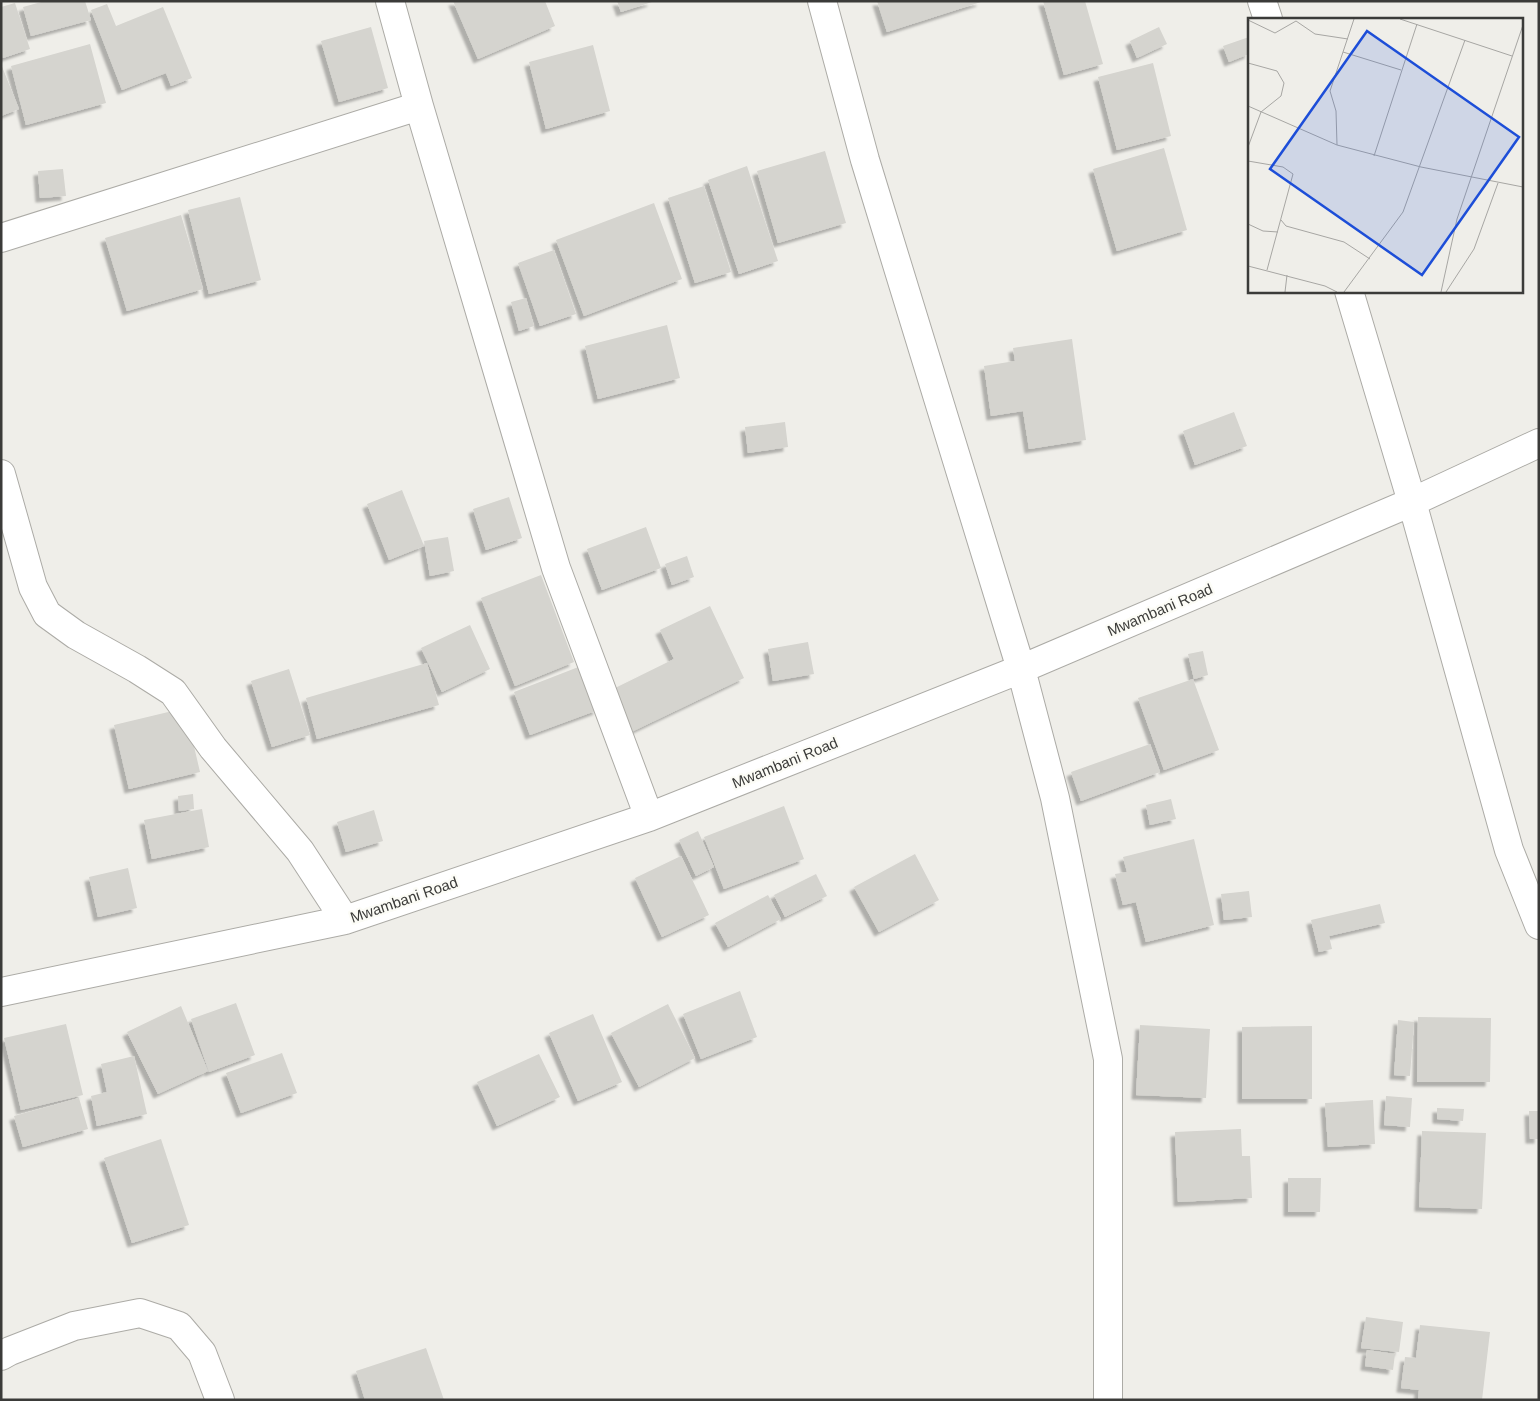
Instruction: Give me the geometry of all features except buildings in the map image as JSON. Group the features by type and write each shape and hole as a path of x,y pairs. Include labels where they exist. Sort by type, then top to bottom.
{"street":[{"path":"390,1 419,106 556,568 648,817"},
{"path":"822,1 865,160 1021,670 1055,798 1108,1058 1108,1400"},
{"path":"1262,1 1268,18"},
{"path":"1,238 419,106"},
{"path":"1349,292 1412,502 1509,850 1539,925"},
{"name":"Mwambani Road","path":"1,992 345,920 648,817 1021,670 1412,502 1539,443"},
{"path":"1,474 33,587 47,614 76,635 137,669 173,692 213,748 300,851 345,920"},
{"path":"1,1356 74,1326 140,1313 179,1326 202,1352 220,1400"}]}
